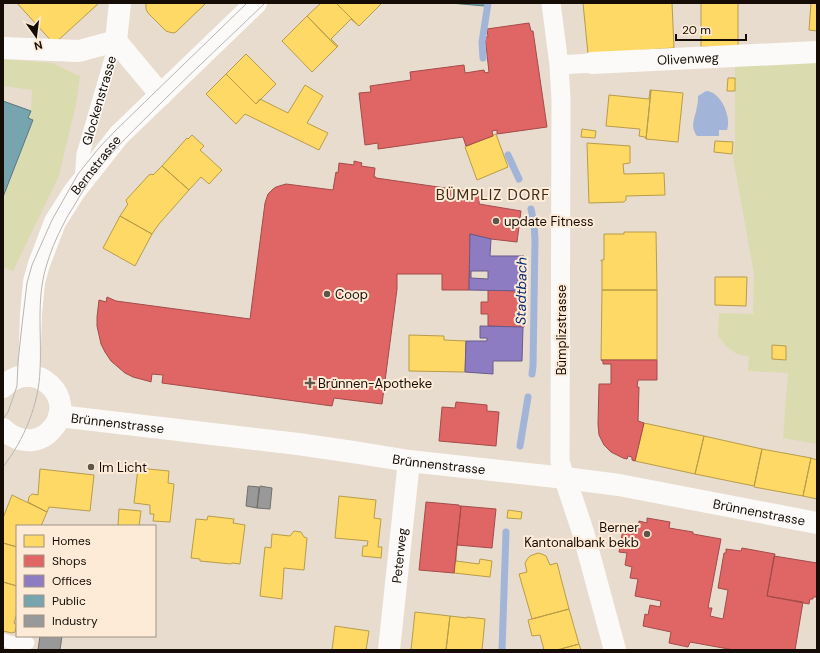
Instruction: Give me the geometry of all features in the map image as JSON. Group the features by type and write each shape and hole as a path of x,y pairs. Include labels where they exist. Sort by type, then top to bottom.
{"street":[{"name":"Glockenstrasse","path":"120,3 116,41 161,95"},
{"name":"Bernstrasse","path":"29,376 34,282 39,264 55,222 74,192 119,135 256,3"},
{"name":"Bümplizstrasse","path":"552,3 559,65 561,100 560,461 583,532 615,650"},
{"name":"Glockenstrasse","path":"3,48 79,51 116,41"},
{"name":"Olivenweg","path":"559,65 817,52"},
{"path":"3,387 14,379 24,376 45,381 57,394 60,409 59,416 54,427 49,432 37,439 21,440 5,435"},
{"name":"Brünnenstrasse","path":"59,416 306,445 408,461 619,485 817,522"},
{"name":"Peterweg","path":"389,650 408,461"}],"lane":[{"name":"Glockenstrasse","path":"80,184 83,154 116,41"},
{"path":"3,640 13,643 28,643"}],"green space":[{"path":"3,59 52,63 80,76 76,104 59,176 13,271 3,267 3,199 34,120 29,118 31,111 32,90 3,86"},
{"path":"817,60 817,444 783,438 788,373 748,371 749,357 737,354 727,347 718,336 719,313 753,314 754,274 733,157 735,142 735,64"}],"water":[{"path":"706,91 716,95 721,100 727,112 727,130 719,130 719,136 697,136 693,128 698,104 698,96"}],"building: Homes":[{"path":"17,3 99,3 54,44"},
{"path":"146,3 206,3 176,32 173,33 166,31 148,13"},
{"path":"321,3 336,3 359,26 351,19 331,39 338,46 337,47 307,16"},
{"path":"336,3 382,3 359,26"},
{"path":"583,3 672,3 674,48 588,54"},
{"path":"701,3 738,3 738,46 701,47"},
{"path":"811,3 817,3 817,31 809,30"},
{"path":"307,16 337,47 312,72 282,41"},
{"path":"246,54 276,84 256,104 226,74"},
{"path":"226,74 256,104 260,99 288,113 305,85 323,96 307,123 328,133 319,150 245,114 236,124 206,94"},
{"path":"728,78 735,78 735,91 727,91"},
{"path":"650,90 646,139 645,137 639,136 640,129 606,126 609,95 649,99"},
{"path":"651,90 683,93 678,142 646,139"},
{"path":"582,129 596,131 595,138 581,137"},
{"path":"496,134 508,167 477,180 465,147"},
{"path":"192,135 204,146 200,150 222,170 209,184 201,177 189,190 162,166 187,138 188,139"},
{"path":"715,141 733,142 732,154 714,152"},
{"path":"587,143 630,146 630,163 623,164 624,174 664,173 665,195 626,196 626,200 624,202 589,203"},
{"path":"162,166 189,190 152,234 120,216 128,204 126,200 149,175 153,175"},
{"path":"120,216 152,234 135,266 103,248"},
{"path":"624,232 656,232 657,290 602,290 601,260 604,260 604,234 624,234"},
{"path":"715,277 747,277 746,306 715,305"},
{"path":"602,290 657,290 657,360 601,360"},
{"path":"409,335 444,336 444,340 466,341 465,372 409,371"},
{"path":"772,345 786,346 786,360 772,359"},
{"path":"644,423 704,436 695,474 635,461"},
{"path":"704,436 762,449 754,486 695,474"},
{"path":"762,449 811,458 803,496 754,487"},
{"path":"811,458 817,460 817,499 803,496"},
{"path":"138,468 169,471 168,483 174,484 170,522 153,521 154,514 150,514 150,505 134,503"},
{"path":"40,469 94,475 90,511 49,507 47,512 28,502 29,497 32,494 38,495"},
{"path":"12,495 47,512 41,525 16,525 16,547 3,543 3,518"},
{"path":"339,496 376,500 374,518 381,519 378,547 382,547 381,558 362,556 363,546 367,546 368,541 335,538"},
{"path":"119,509 141,511 139,525 118,525"},
{"path":"508,510 522,512 521,519 507,518"},
{"path":"208,516 234,519 233,523 245,525 240,564 200,561 200,559 191,558 196,519 207,520"},
{"path":"294,531 301,532 304,537 307,538 304,570 284,568 282,599 260,596 265,547 271,548 272,534 290,536"},
{"path":"3,543 16,547 16,586 3,582"},
{"path":"457,545 456,561 479,564 480,559 492,561 490,577 454,573"},
{"path":"538,553 546,556 550,565 557,563 569,609 532,619 519,574 527,572 525,563 530,556"},
{"path":"3,582 16,586 16,616 14,623 16,624 16,627 15,632 12,633 3,631"},
{"path":"569,609 579,644 557,650 544,650 540,635 532,636 528,620"},
{"path":"415,612 450,616 446,650 411,650"},
{"path":"450,616 485,619 482,650 446,650"},
{"path":"335,626 369,631 366,650 332,650"},
{"path":"579,644 581,650 557,650"}],"building: Shops":[{"path":"529,23 531,31 533,31 547,127 497,134 497,130 492,131 493,136 466,146 463,137 378,149 378,143 365,145 359,93 371,92 370,86 411,80 410,72 464,65 465,73 484,70 485,73 489,72 485,37 488,37 487,29"},
{"path":"354,161 362,163 361,166 375,168 374,177 376,178 480,193 479,204 521,211 517,242 491,239 470,234 469,290 442,290 442,274 397,274 397,289 382,404 334,398 332,406 162,383 163,375 152,374 151,382 125,373 111,361 101,344 97,326 99,300 106,302 107,297 116,301 250,319 265,203 268,194 276,187 286,184 333,190 339,163 354,165"},
{"path":"488,290 524,291 524,327 488,326 488,314 481,314 481,302 488,302"},
{"path":"601,360 657,360 657,380 638,380 638,421 644,423 635,461 632,460 632,457 628,456 627,459 611,452 604,445 599,435 599,384 611,384 611,364 603,364 603,361"},
{"path":"456,402 487,405 487,411 499,412 496,446 439,441 442,407 455,408"},
{"path":"426,502 461,506 454,573 419,570"},
{"path":"461,506 496,509 492,548 457,545"},
{"path":"647,518 670,522 669,528 721,539 708,608 712,608 710,616 723,619 728,590 718,588 726,549 741,551 742,548 775,554 767,596 803,602 795,650 734,650 690,642 688,647 669,643 671,632 643,626 645,614 648,615 650,605 660,607 661,601 635,596 638,579 630,578 632,567 625,565 627,553 619,552 623,529 638,532 639,521 647,523"},
{"path":"774,556 817,563 817,597 810,599 809,604 767,596"}],"building: Offices":[{"path":"470,234 491,239 490,256 524,256 523,291 469,290","holes":["471,271 488,271 488,279 471,278"]},
{"path":"480,326 523,327 522,361 493,361 493,374 465,372 466,341 487,341 487,338 480,338"}],"building: Public":[{"path":"450,3 486,3 485,6"},
{"path":"3,101 31,111 28,118 33,120 3,197"}],"building: Industry":[{"path":"248,486 259,487 257,508 246,506"},
{"path":"260,486 272,488 270,509 257,508"},
{"path":"40,637 62,637 60,650 38,650"}],"waterway":[{"name":"Stadtbach","path":"483,58 482,42 488,3"},
{"name":"Stadtbach","path":"508,155 519,179"},
{"name":"Stadtbach","path":"531,209 535,240 532,374"},
{"name":"Stadtbach","path":"520,446 528,397"},
{"name":"Stadtbach","path":"502,650 506,532"}],"tram line":[{"path":"3,419 8,412 17,386 18,362 27,283 32,265 52,220 78,174 115,131 247,3"},
{"path":"3,467 18,445 24,433 37,396 40,370 40,306 43,280 51,251 66,218 89,181 115,150 175,89 265,3"}],"place":[{"name":"update Fitness","path":"496,221"},
{"name":"Coop","path":"327,294"},
{"name":"Brünnen-Apotheke","path":"310,383"},
{"name":"Im Licht","path":"91,467"},
{"name":"Berner Kantonalbank bekb","path":"647,534"}],"district":[{"name":"BÜMPLIZ DORF","path":"493,195"}]}
